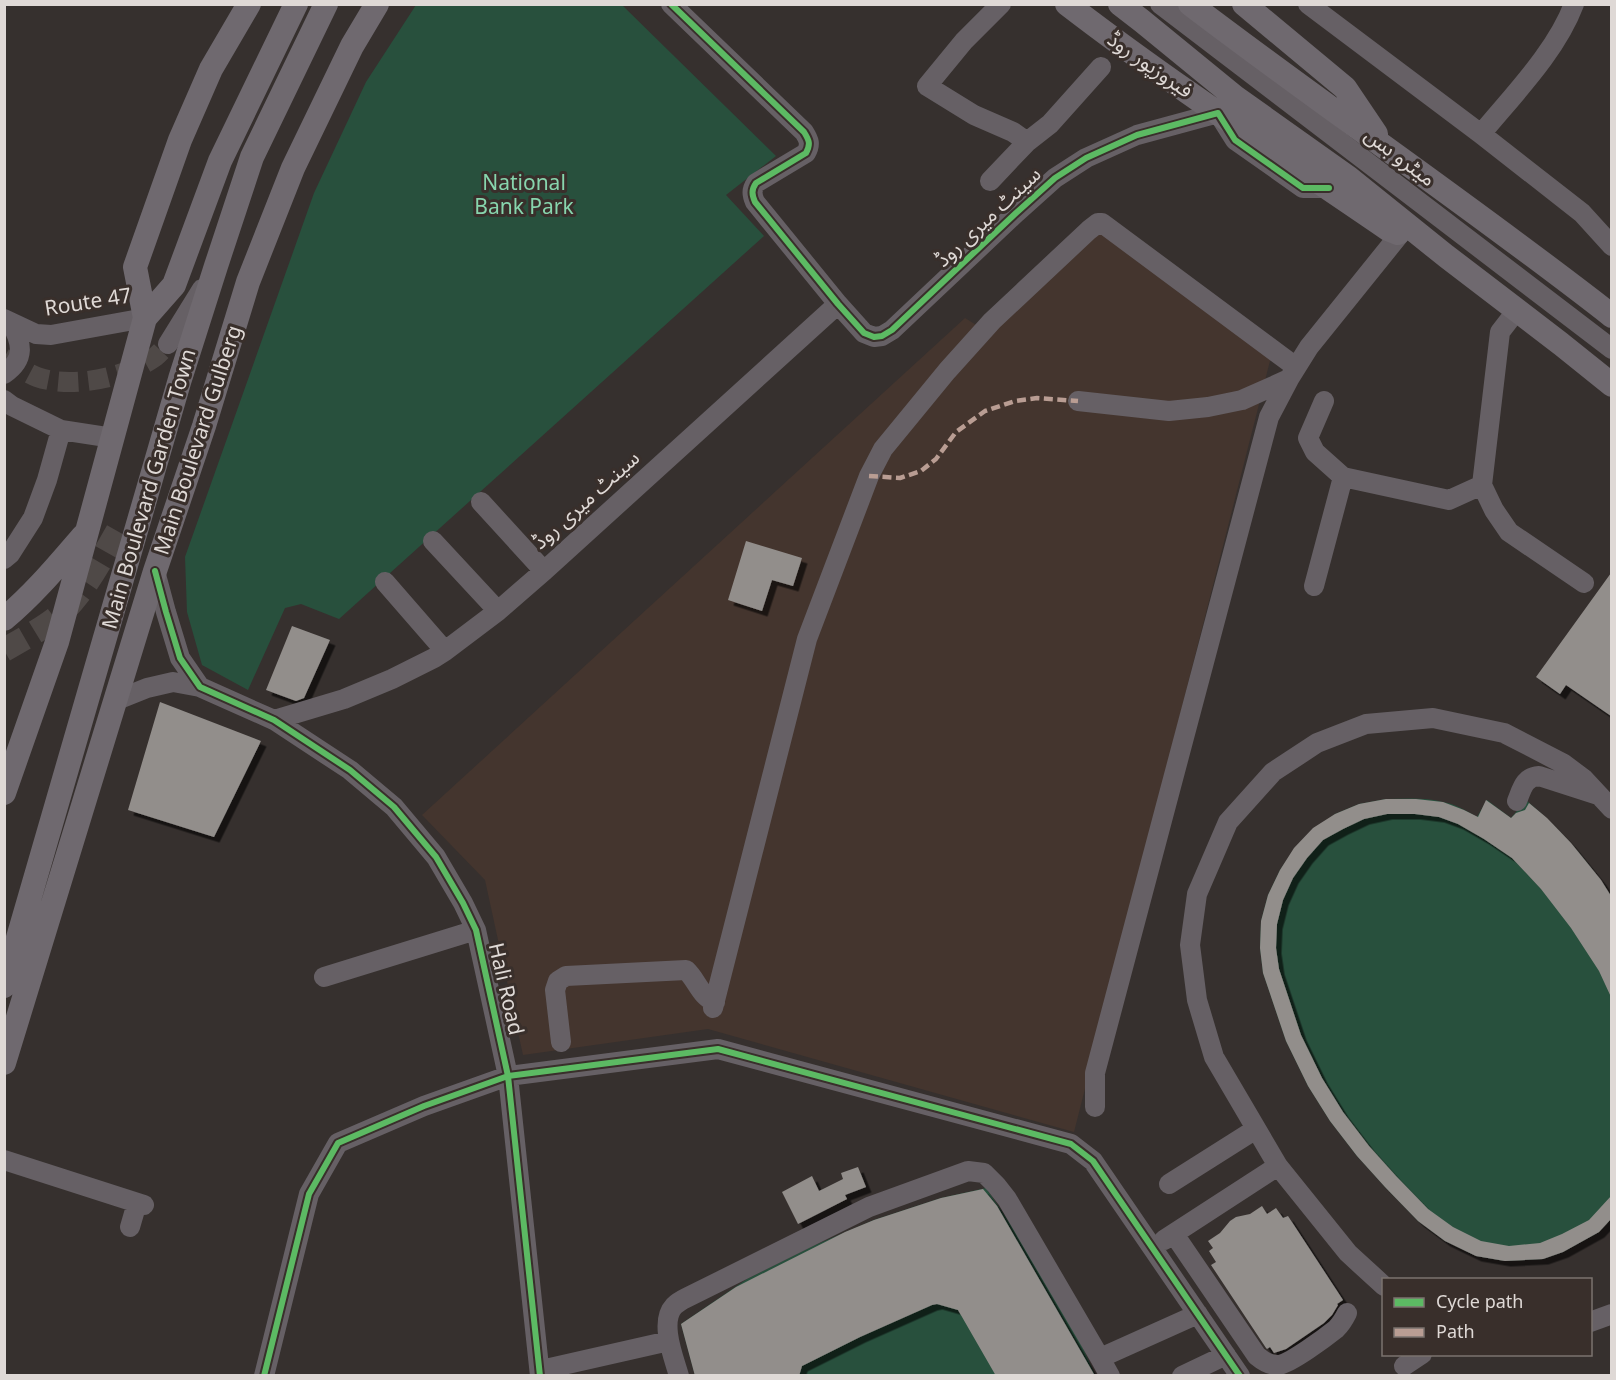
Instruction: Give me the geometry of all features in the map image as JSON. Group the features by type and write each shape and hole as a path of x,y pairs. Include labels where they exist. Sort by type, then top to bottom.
{"main road":[{"path":"6,780 57,642 145,318 135,267 180,140 211,69 249,4"},
{"path":"145,318 174,285 220,161 296,4"},
{"name":"Main Boulevard Garden Town","path":"4,986 180,379 216,266 252,158 326,4"},
{"name":"Main Boulevard Gulberg","path":"4,1063 155,571 204,426 248,282 293,168 351,46 377,4"},
{"name":"فیروزپور روڈ","path":"1067,4 1114,40 1349,178 1611,385"},
{"path":"1120,4 1142,21 1226,105"},
{"path":"1190,4 1611,316"},
{"path":"1244,4 1345,88 1386,148"},
{"name":"فیروزپور روڈ","path":"1226,105 1329,188 1388,229 1446,256"},
{"path":"122,525 142,480 180,379"},
{"path":"4,619 23,604 88,531"}],"street":[{"path":"671,4 796,124 809,140 810,146 806,153 756,183 752,195 755,202 838,304"},
{"path":"1001,4 964,41 927,86 974,115 1013,132 1028,142"},
{"name":"میٹرو بس","path":"1160,4 1611,349"},
{"path":"1481,134 1552,47 1568,21 1574,4"},
{"path":"1316,7 1582,213 1611,246"},
{"path":"990,181 1028,142 1050,124 1101,67"},
{"name":"سینٹ میری روڈ","path":"274,720 344,699 392,679 445,651 498,611 544,571 838,304 864,333 874,337 882,336 892,330 1016,213 1063,173 1086,158 1137,135 1226,105"},
{"path":"561,1042 555,990 558,981 566,976 686,970 714,1005 807,639 869,476 883,449 947,370 992,321 1089,230 1098,223 1102,223 1292,373"},
{"path":"1095,1107 1095,1073 1269,417 1292,373 1309,347 1400,234"},
{"path":"168,344 216,266"},
{"path":"1517,310 1500,332 1482,485 1494,510 1509,532 1584,583"},
{"name":"Route 47","path":"8,321 36,334 51,335 145,318"},
{"path":"4,374 17,362 20,352 20,339 8,321"},
{"path":"1078,401 1169,411 1188,409 1242,400 1292,373"},
{"path":"4,400 61,430 113,438"},
{"path":"1324,401 1308,438 1315,452 1343,477 1449,500 1482,485"},
{"path":"7,557 33,518 61,430"},
{"path":"1314,586 1343,477"},
{"path":"480,502 544,571"},
{"path":"434,541 498,611"},
{"path":"155,571 180,658 200,687"},
{"path":"385,582 445,651"},
{"name":"Hali Road","path":"117,700 147,687 173,682 200,687 274,720 350,771 394,807 436,857 464,903 476,930 508,1076 541,1373"},
{"path":"1382,1285 1348,1253 1278,1166 1214,1057 1197,1000 1190,945 1197,894 1228,822 1273,772 1317,743 1366,724 1432,718 1504,733 1564,764 1584,778 1606,803"},
{"path":"1517,801 1525,782 1531,776 1539,776 1606,803"},
{"path":"324,977 476,930"},
{"path":"264,1376 309,1194 338,1143 424,1106 508,1076 718,1049 1071,1144 1093,1161 1240,1376"},
{"path":"1168,1184 1256,1129"},
{"path":"4,1160 141,1204 130,1227"},
{"path":"1153,1248 1278,1166"},
{"path":"679,1376 669,1341 668,1319 673,1307 686,1298 869,1207 968,1171 984,1173 1007,1199 1105,1367 1198,1314"},
{"path":"1174,1234 1257,1356 1264,1361 1279,1365 1292,1359 1334,1330 1347,1313"},
{"path":"1592,1321 1611,1314"},
{"path":"541,1373 669,1341"},
{"path":"1182,1376 1226,1355"},
{"path":"1404,1366 1419,1356"}],"shaded area":[{"path":"1103,227 1272,353 1074,1132 708,1029 523,1055 485,880 422,815 965,318 989,333"}],"green space":[{"name":"National Bank Park","path":"416,5 622,5 776,156 726,195 764,236 339,619 301,604 285,608 248,690 202,665 187,612 185,557 314,193 366,82"},
{"path":"1386,799 1436,800 1456,806 1477,817 1487,800 1511,818 1526,800 1572,845 1611,896 1611,1219 1599,1232 1563,1252 1543,1259 1505,1261 1476,1256 1445,1241 1418,1221 1357,1156 1330,1121 1308,1086 1286,1041 1263,973 1260,948 1261,921 1268,895 1280,870 1295,848 1335,814 1359,804"},
{"path":"986,1188 1059,1303 1095,1375 695,1375 681,1324 747,1279 813,1246 874,1220 941,1198"}],"building":[{"path":"746,541 802,558 793,586 772,580 762,611 728,600"},
{"path":"1611,573 1611,716 1566,685 1560,694 1536,677"},
{"path":"292,626 330,640 304,698 296,701 266,690"},
{"path":"160,702 261,741 214,837 128,810"},
{"path":"1386,799 1443,802 1478,817 1486,800 1511,818 1516,813 1525,810 1529,803 1571,843 1611,896 1611,997 1599,971 1571,928 1541,889 1512,858 1458,824 1439,817 1387,814 1364,819 1323,840 1293,878 1283,900 1277,924 1276,948 1279,969 1301,1035 1322,1078 1343,1112 1369,1146 1428,1209 1453,1227 1481,1241 1509,1246 1540,1243 1589,1220 1611,1196 1611,1219 1599,1232 1563,1252 1543,1259 1505,1261 1476,1256 1445,1241 1418,1221 1357,1156 1330,1121 1308,1086 1286,1041 1263,973 1260,948 1261,921 1268,895 1294,848 1313,828 1335,814 1359,804"},
{"path":"858,1167 866,1187 845,1195 847,1199 798,1224 782,1192 812,1176 819,1191 843,1179 841,1173"},
{"path":"983,1189 997,1206 1095,1376 996,1376 958,1310 937,1304 860,1337 802,1366 799,1376 695,1376 681,1324 736,1287 845,1232 874,1220 941,1198"},
{"path":"1262,1206 1267,1214 1276,1208 1283,1218 1288,1216 1343,1300 1337,1304 1332,1315 1324,1323 1286,1349 1274,1353 1270,1347 1266,1348 1211,1265 1216,1262 1209,1251 1213,1248 1208,1241 1236,1217 1250,1214"}],"tunnel":[{"path":"4,358 37,377 66,382 82,381 129,371 155,357 168,344"},
{"path":"4,650 58,617 73,602 102,559 121,525"}],"marked path":[{"path":"869,476 900,478 921,471 936,459 956,432 985,411 1015,401 1037,398 1078,401"}],"cycle path":[{"path":"671,4 806,135 809,145 806,153 756,183 753,190 755,202 838,304 864,333 874,337 882,336 892,330 1055,178 1086,158 1137,135 1218,113 1235,140 1303,188 1329,188"},
{"path":"155,571 180,658 200,687 274,720 350,770 394,807 436,857 476,930 508,1076 540,1376"},
{"path":"264,1376 309,1194 338,1143 424,1106 508,1076 718,1049 1071,1144 1093,1161 1240,1376"}]}
